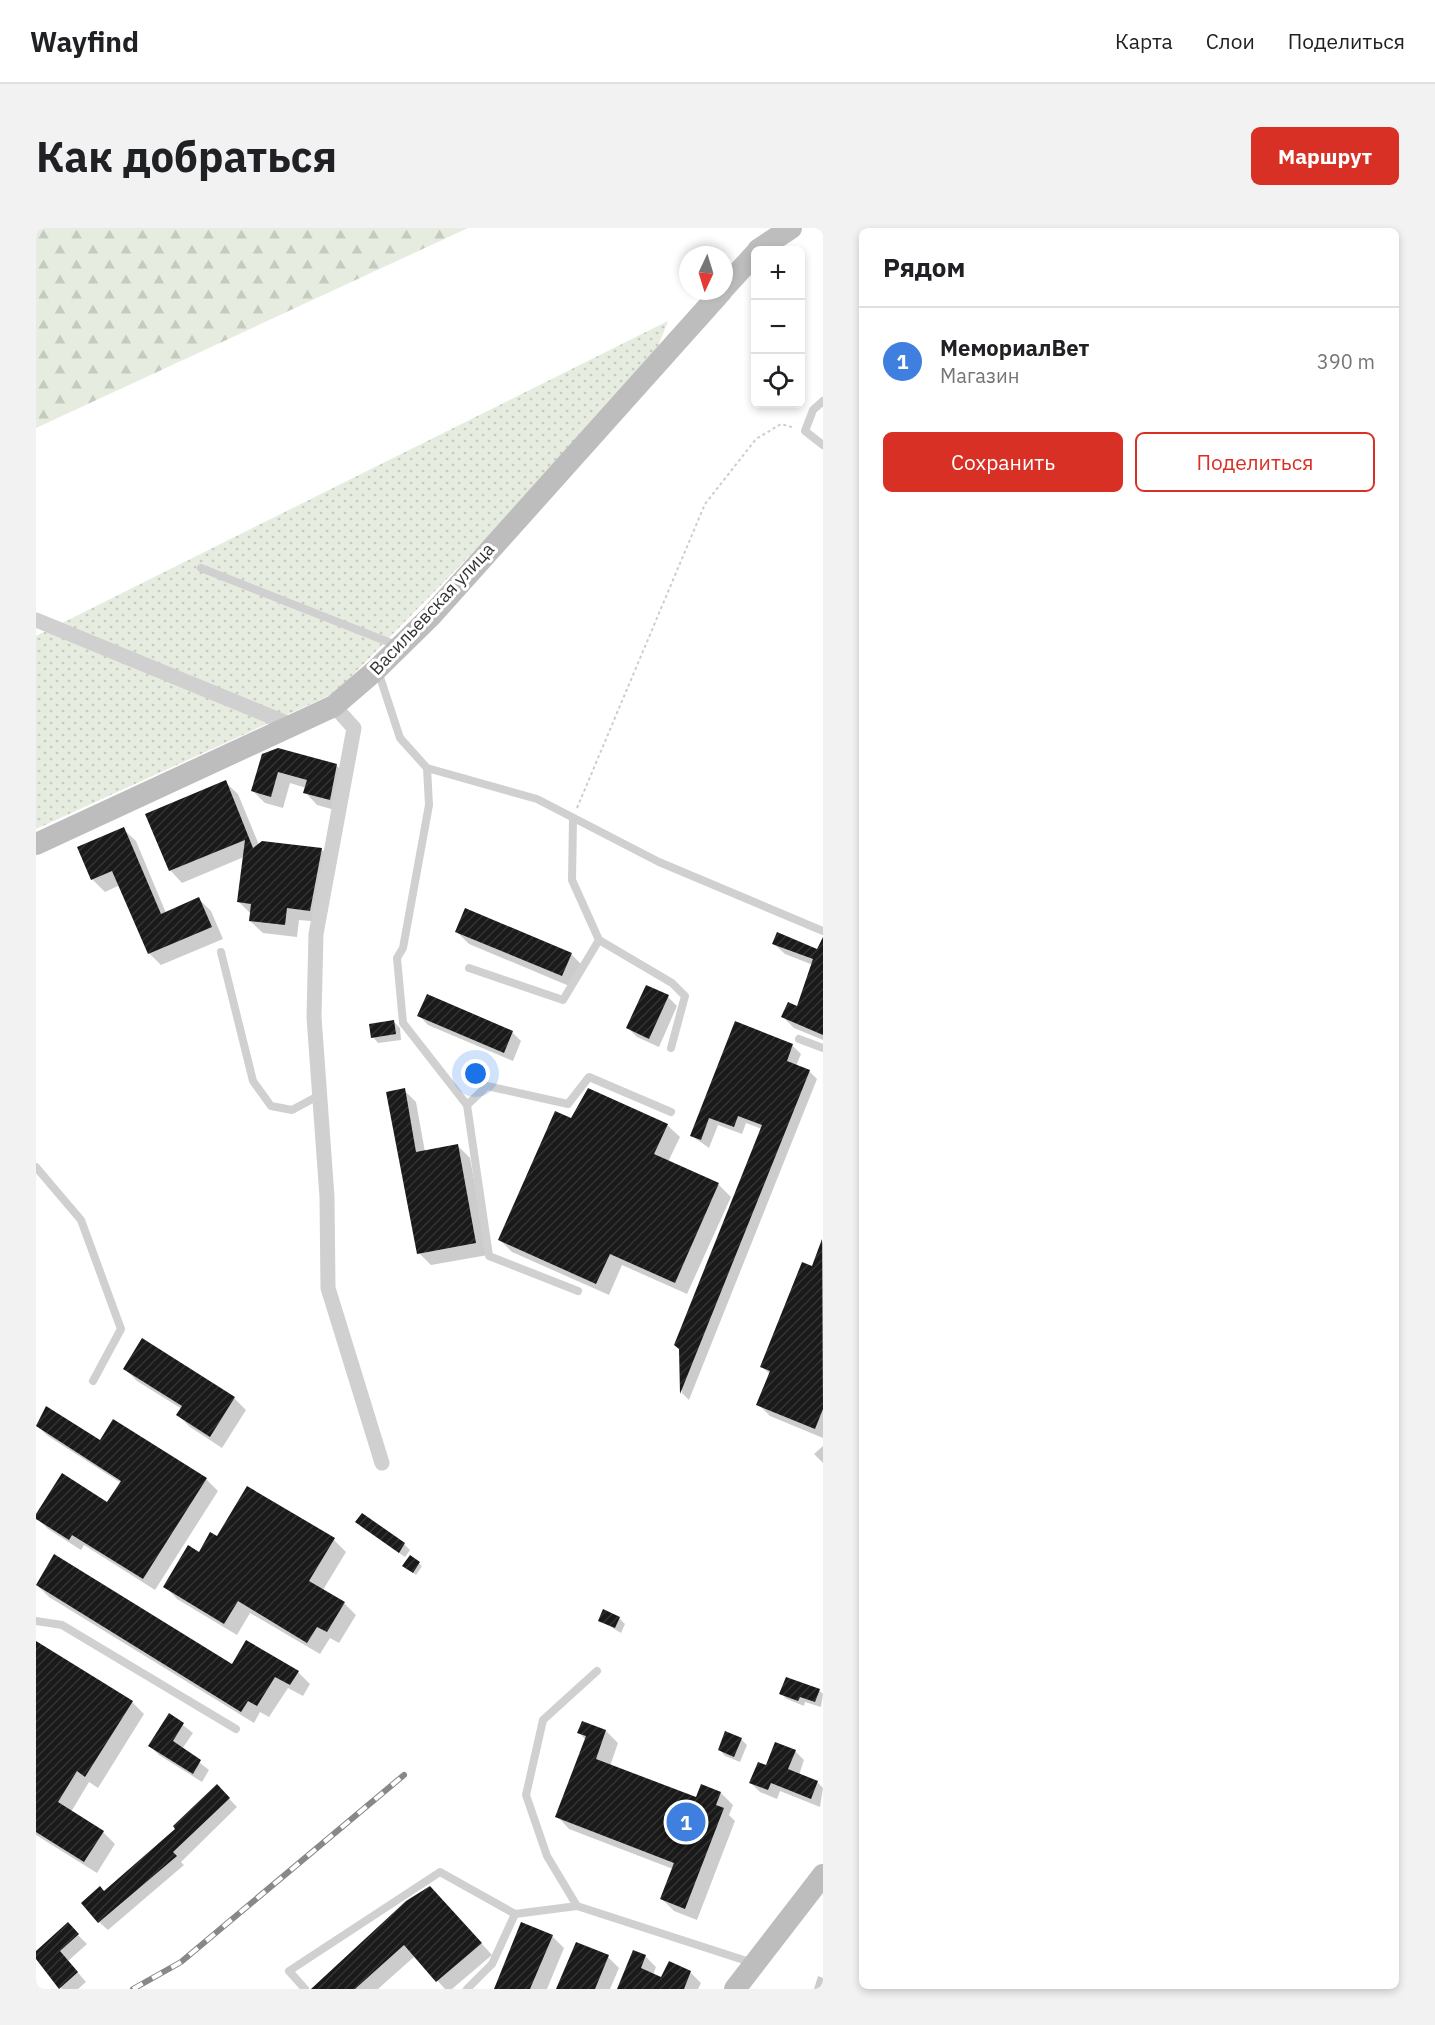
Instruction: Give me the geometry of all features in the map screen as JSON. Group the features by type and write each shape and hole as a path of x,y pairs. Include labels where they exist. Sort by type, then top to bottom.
{"street":[{"name":"Васильевская улица","path":"766,246 791,228"},
{"name":"Васильевская улица","path":"733,279 751,259"},
{"name":"Васильевская улица","path":"36,844 334,706 377,669 431,616 714,300"},
{"path":"36,620 294,726"},
{"path":"334,706 354,728 316,934 314,1017 327,1197 328,1288 382,1463"},
{"path":"735,1989 823,1875"}],"lane":[{"path":"823,401 813,410 805,431 823,445"},
{"path":"201,568 400,646"},
{"path":"377,669 400,738 427,768 537,799 659,862 823,931"},
{"path":"427,768 429,805 402,948 397,957 402,1023 467,1105 489,1256 578,1291"},
{"path":"573,819 572,880 599,940 672,983 685,996 671,1048"},
{"path":"470,968 562,1000 599,940"},
{"path":"221,952 254,1081 271,1106 292,1110 318,1096"},
{"path":"799,1039 823,1048"},
{"path":"467,1105 487,1086 568,1104 589,1077 671,1112"},
{"path":"36,1167 81,1220 121,1329 93,1381"},
{"path":"36,1621 62,1625 236,1729"},
{"path":"577,1906 547,1856 526,1795 543,1720 597,1671"},
{"path":"305,1989 289,1971 440,1872 515,1914 577,1906 755,1963"},
{"path":"468,1989 492,1964 515,1914"}],"path":[{"path":"573,819 705,504 756,439 781,424 805,431"}],"green space":[{"path":"36,228 468,228 36,428"},
{"path":"668,321 657,349 484,541 335,693 36,829 36,636"}],"building":[{"path":"278,748 337,764 330,800 303,793 307,780 278,772 271,797 251,791 262,754"},
{"path":"226,780 253,848 262,841 322,848 310,911 287,908 285,925 249,921 251,904 237,902 245,840 169,871 145,814"},
{"path":"124,827 161,914 199,897 212,927 148,954 112,871 91,880 77,847"},
{"path":"465,908 572,953 562,976 455,932"},
{"path":"777,932 817,949 823,937 823,1035 781,1017 788,1002 797,1006 813,959 772,944"},
{"path":"646,985 669,995 649,1039 626,1028"},
{"path":"427,994 513,1031 504,1053 417,1016"},
{"path":"394,1020 396,1034 371,1038 369,1024"},
{"path":"735,1021 793,1044 787,1061 810,1070 680,1394 679,1349 674,1345 762,1125 738,1116 734,1127 709,1118 701,1140 690,1136"},
{"path":"405,1088 416,1152 458,1144 476,1243 417,1254 386,1092"},
{"path":"588,1088 668,1124 654,1154 719,1183 675,1283 610,1254 596,1284 498,1240 555,1111 571,1118"},
{"path":"822,1239 823,1409 815,1429 756,1405 770,1371 760,1367 802,1262 812,1266"},
{"path":"142,1338 235,1397 210,1437 176,1415 182,1406 123,1369"},
{"path":"46,1406 100,1440 113,1419 207,1478 143,1579 72,1535 69,1540 36,1519 36,1514 62,1473 107,1502 121,1481 36,1426"},
{"path":"247,1486 335,1538 309,1581 345,1602 327,1632 317,1627 307,1643 238,1601 224,1624 163,1587 188,1545 199,1552 210,1532 217,1536"},
{"path":"362,1513 405,1543 399,1553 355,1522"},
{"path":"54,1554 232,1664 246,1640 299,1671 290,1685 275,1677 257,1706 248,1701 241,1712 36,1585"},
{"path":"410,1555 420,1562 413,1573 402,1566"},
{"path":"603,1609 620,1617 615,1628 598,1621"},
{"path":"36,1641 133,1701 85,1777 77,1771 58,1802 104,1831 84,1862 36,1832"},
{"path":"786,1677 820,1689 815,1702 800,1697 798,1701 779,1694"},
{"path":"169,1713 184,1723 173,1741 201,1760 193,1774 148,1746"},
{"path":"582,1721 606,1730 596,1759 696,1797 701,1784 721,1792 716,1805 724,1808 685,1909 660,1899 674,1863 555,1817 586,1736 577,1733"},
{"path":"725,1731 742,1738 734,1757 718,1750"},
{"path":"775,1742 796,1750 788,1769 818,1781 811,1799 771,1783 768,1790 749,1783 758,1762 766,1765"},
{"path":"217,1784 230,1798 173,1852 177,1856 98,1923 81,1903 100,1886 104,1891 175,1829 173,1826"},
{"path":"430,1886 482,1943 436,1982 404,1945 355,1989 311,1989 406,1901"},
{"path":"68,1922 79,1934 60,1951 78,1972 59,1989 36,1959 36,1951"},
{"path":"521,1922 553,1935 530,1989 494,1989"},
{"path":"576,1942 609,1955 595,1989 556,1989"},
{"path":"633,1950 646,1955 641,1968 661,1977 669,1961 691,1971 684,1989 617,1989"}],"railway":[{"path":"133,1989 181,1962 404,1775"}],"place":[{"name":"МемориалВет","path":"686,1822"}]}
